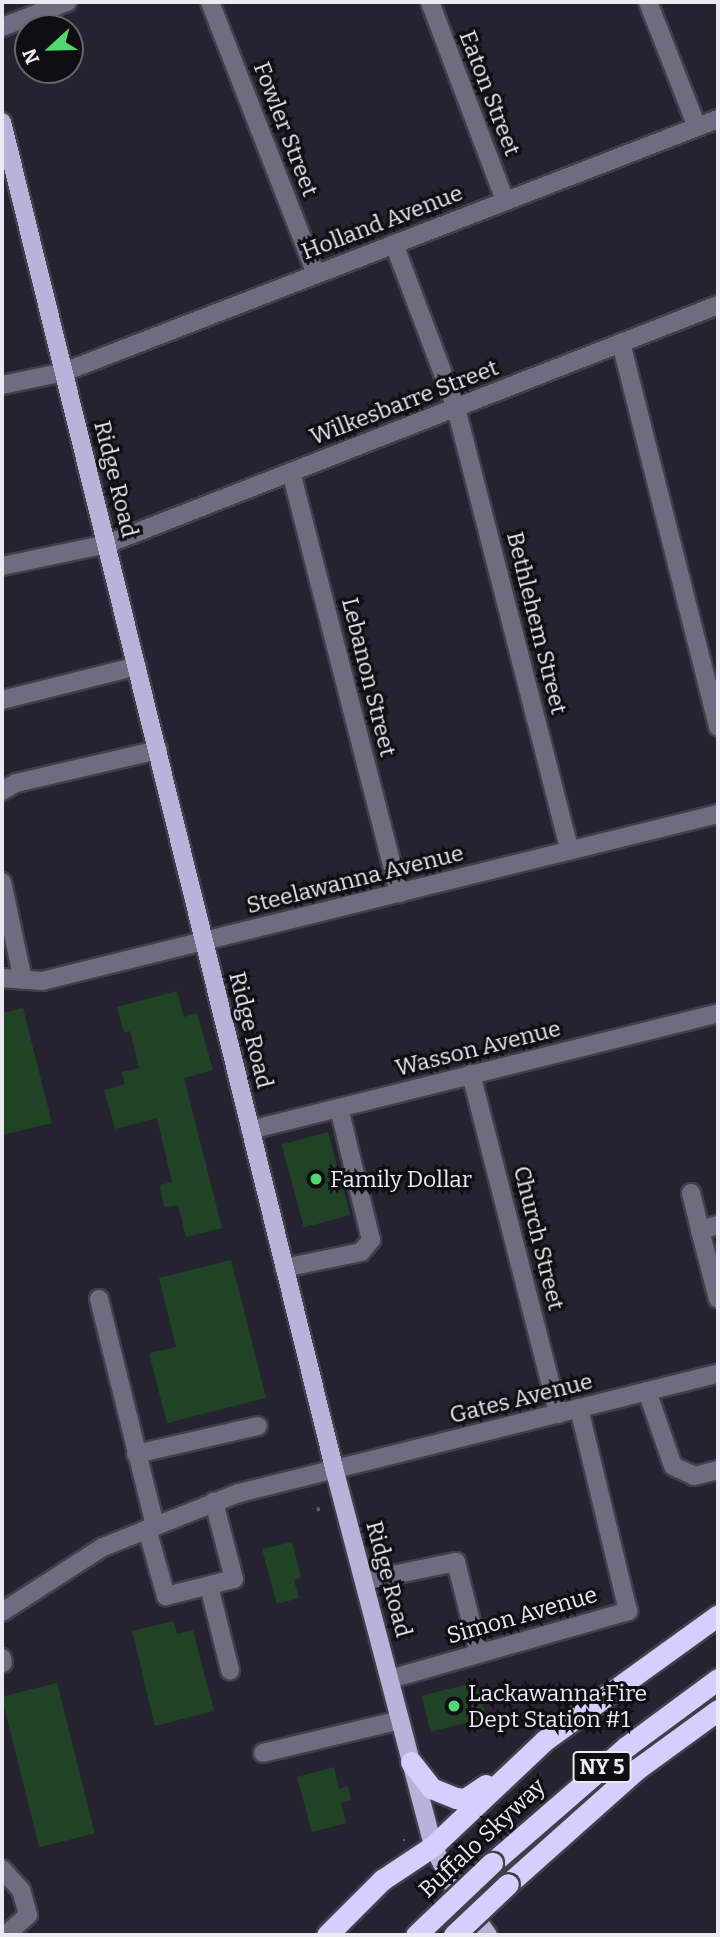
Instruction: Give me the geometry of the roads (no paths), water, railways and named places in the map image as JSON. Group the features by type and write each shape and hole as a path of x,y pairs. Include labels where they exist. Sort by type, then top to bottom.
{"highway":[{"path":"327,1935 382,1880 433,1846 520,1763 607,1692 718,1615"},
{"name":"Buffalo Skyway","path":"416,1935 492,1863 626,1747 718,1679"},
{"name":"NY 5","path":"454,1935 637,1769 718,1710"},
{"path":"411,1762 431,1788 465,1799 520,1763"}],"main road":[{"name":"Ridge Road","path":"2,127 335,1472 433,1846 454,1888 488,1935"}],"street":[{"path":"2,27 67,2"},
{"name":"Fowler Street","path":"210,2 316,274"},
{"name":"Eaton Street","path":"430,2 505,201"},
{"path":"648,2 697,127"},
{"name":"Holland Avenue","path":"2,385 64,372 718,119"},
{"name":"Bethlehem Street","path":"394,244 456,408 570,851"},
{"name":"Wilkesbarre Street","path":"2,566 107,544 718,305"},
{"path":"621,343 718,727"},
{"name":"Lebanon Street","path":"291,472 399,894"},
{"path":"2,699 137,666"},
{"path":"2,791 16,783 158,750"},
{"name":"Steelawanna Avenue","path":"2,978 42,981 718,814"},
{"path":"2,882 23,980"},
{"name":"Wasson Avenue","path":"250,1130 718,1013"},
{"name":"Church Street","path":"471,1074 558,1414"},
{"path":"285,1268 361,1252 371,1240 339,1108"},
{"path":"691,1193 718,1299"},
{"path":"700,1230 718,1226"},
{"path":"99,1299 166,1597 234,1580 214,1502"},
{"name":"Gates Avenue","path":"2,1611 69,1564 214,1502 718,1374"},
{"path":"647,1391 673,1466 694,1476 718,1470"},
{"name":"Simon Avenue","path":"390,1679 628,1611 579,1408"},
{"path":"136,1454 258,1426"},
{"path":"364,1581 456,1562 479,1653"},
{"path":"209,1586 230,1670"},
{"path":"263,1753 400,1720"},
{"path":"2,1869 21,1890 28,1915 6,1935"}],"place":[{"name":"Family Dollar","path":"316,1179"},
{"name":"Lackawanna Fire Dept Station #1","path":"454,1706"}]}
